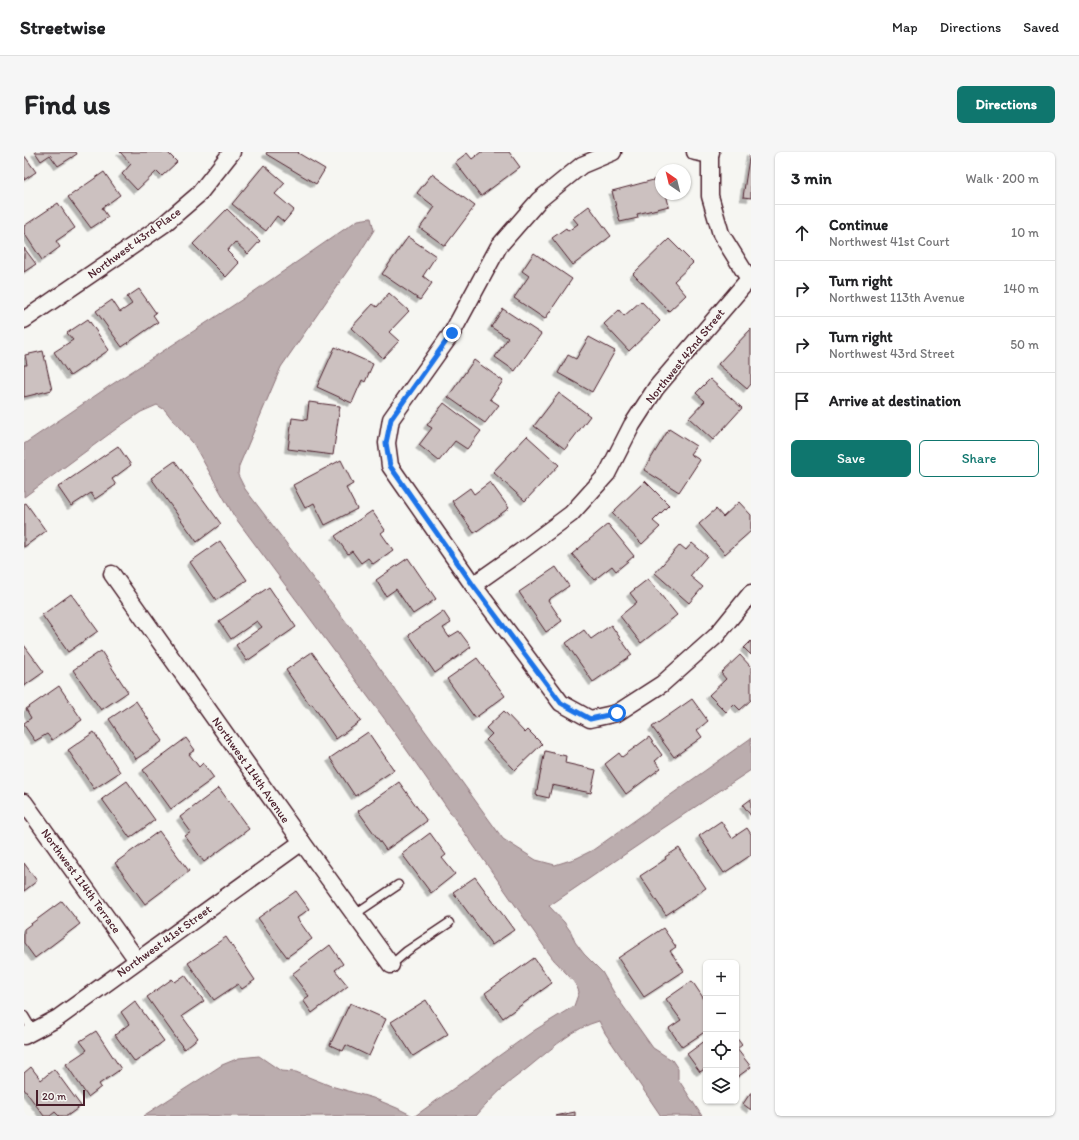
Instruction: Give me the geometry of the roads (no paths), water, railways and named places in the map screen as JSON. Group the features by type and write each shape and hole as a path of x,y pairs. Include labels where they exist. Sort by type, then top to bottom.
{"street":[{"name":"Northwest 43rd Place","path":"24,320 162,225 198,195 232,152"},
{"path":"613,152 582,165 539,200 499,246 452,333 391,419 386,443 390,466 473,585 561,703 590,719 617,713 662,684 716,636 751,593"},
{"path":"705,153 710,196 721,234 750,279"},
{"name":"Northwest 42nd Street","path":"473,585 571,514 607,474 632,425 656,388 750,279"},
{"name":"Northwest 114th Avenue","path":"112,574 391,965"},
{"name":"Northwest 114th Terrace","path":"24,802 137,960"},
{"name":"Northwest 41st Street","path":"29,1034 58,1018 302,842"}],"lane":[{"path":"355,914 398,885"},
{"path":"391,965 407,951 449,923"},
{"path":"24,1016 29,1034"}]}
